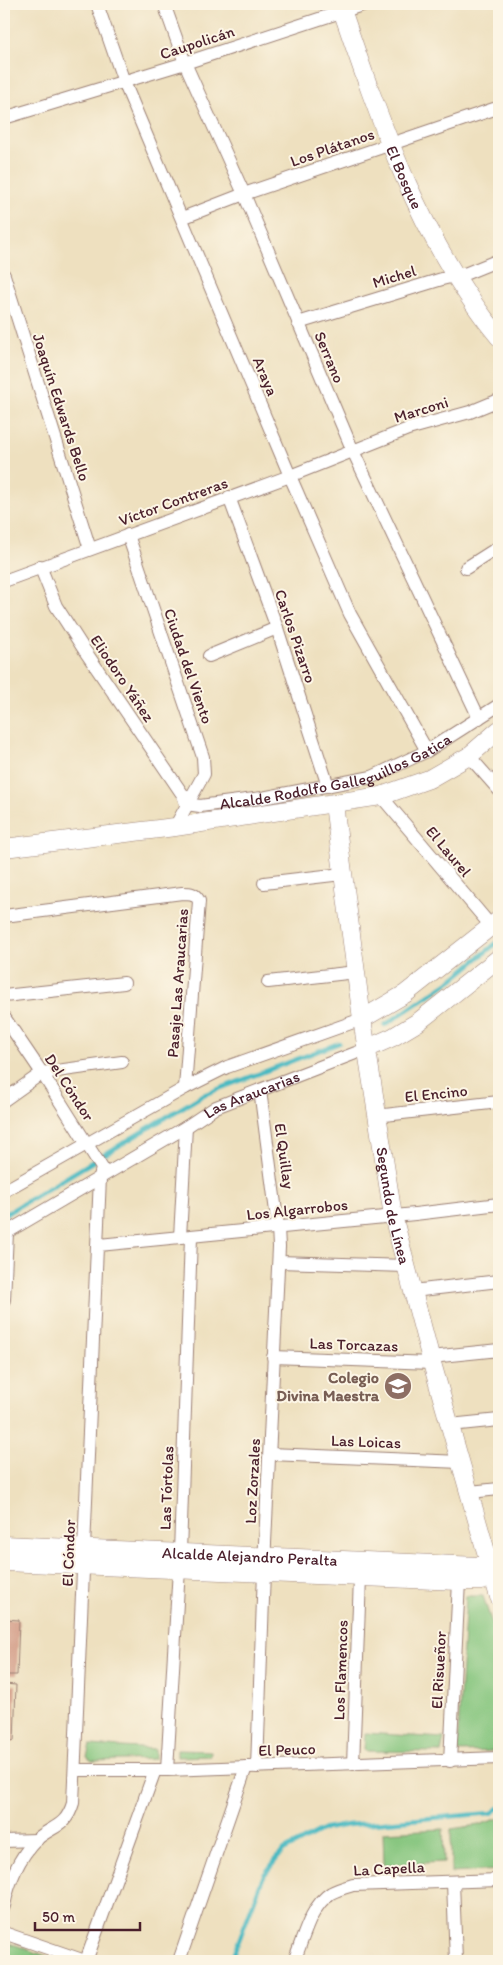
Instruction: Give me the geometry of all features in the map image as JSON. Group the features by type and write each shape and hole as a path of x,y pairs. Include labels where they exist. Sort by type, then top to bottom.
{"street":[{"name":"Araya","path":"97,4 124,82 350,614 427,751"},
{"name":"Serrano","path":"164,4 185,63 244,194 353,451 479,718"},
{"name":"Caupolicán","path":"4,118 185,63 341,8 365,4"},
{"name":"El Bosque","path":"341,8 391,144 428,228 454,276 499,337"},
{"name":"Los Plátanos","path":"182,218 244,194 494,109"},
{"name":"Michel","path":"298,323 454,276 499,260"},
{"name":"Joaquín Edwards Bello","path":"4,275 90,548"},
{"name":"Marconi","path":"353,451 408,429 470,412 499,400"},
{"name":"Víctor Contreras","path":"4,581 353,451"},
{"name":"Carlos Pizarro","path":"229,497 277,628 328,786"},
{"name":"Ciudad del Viento","path":"128,535 203,757 204,774 199,786 186,804"},
{"path":"466,568 499,547"},
{"name":"Eliodoro Yáñez","path":"40,566 56,606 183,795 186,804"},
{"path":"209,656 277,628"},
{"name":"Alcalde Rodolfo Galleguillos Gatica","path":"186,804 200,806 262,798 372,777 427,751 499,705"},
{"name":"Alcalde Rodolfo Galleguillos Gatica","path":"4,848 175,827 381,796 429,779 469,756 499,730"},
{"path":"469,756 499,790"},
{"name":"El Laurel","path":"381,796 495,923"},
{"path":"175,827 186,804"},
{"name":"Segundo de Línea","path":"334,804 366,1049 393,1216 450,1425 496,1575 499,1597"},
{"path":"264,883 342,874"},
{"name":"Pasaje Las Araucarias","path":"4,916 182,893 192,893 197,896 199,901 185,1088"},
{"name":"Las Araucarias","path":"4,1191 90,1147 185,1088 227,1067 362,1020 405,994 495,923"},
{"name":"Las Araucarias","path":"5,1233 101,1172 186,1127 216,1107 393,1037 418,1022 499,958"},
{"path":"268,982 356,972"},
{"path":"4,996 124,983"},
{"name":"Del Cóndor","path":"4,1017 90,1147 101,1172"},
{"path":"4,1100 42,1073 122,1062"},
{"name":"El Quillay","path":"260,1090 278,1227"},
{"name":"El Encino","path":"376,1116 499,1102"},
{"name":"Las Tórtolas","path":"85,1961 161,1770 180,1552 186,1237 186,1127"},
{"name":"El Cóndor","path":"4,1906 17,1868 37,1840 62,1823 71,1811 75,1770 101,1172"},
{"name":"Los Algarrobos","path":"99,1244 186,1237 499,1204"},
{"name":"Loz Zorzales","path":"179,1961 252,1767 265,1564 279,1262 278,1227"},
{"path":"4,1300 5,1233"},
{"path":"279,1262 406,1266"},
{"path":"413,1291 499,1282"},
{"name":"Las Torcazas","path":"274,1357 432,1360 499,1350"},
{"path":"450,1425 499,1420"},
{"name":"Las Loicas","path":"270,1454 461,1462"},
{"path":"470,1492 499,1489"},
{"name":"Alcalde Alejandro Peralta","path":"4,1545 179,1570 265,1564 478,1566 496,1575"},
{"name":"Alcalde Alejandro Peralta","path":"4,1562 180,1552 360,1578 482,1581 496,1575"},
{"name":"Los Flamencos","path":"353,1764 360,1578"},
{"name":"El Risueñor","path":"450,1761 458,1581"},
{"name":"El Peuco","path":"75,1770 161,1770 499,1758"},
{"path":"4,1841 37,1840"},
{"name":"La Capella","path":"294,1961 313,1915 321,1902 330,1894 353,1885 499,1880"},
{"path":"453,1882 456,1961"},
{"path":"4,1933 85,1961"}],"green space":[{"path":"466,1596 483,1596 499,1645 499,1751 457,1752"},
{"path":"365,1733 444,1738 441,1752 364,1751"},
{"path":"90,1745 155,1749 155,1759 92,1761 87,1757"},
{"path":"177,1750 211,1751 211,1756 177,1757"},
{"path":"499,1818 499,1870 451,1873 451,1829 479,1825"},
{"path":"443,1829 444,1862 384,1865 383,1832"},
{"path":"7,1942 60,1961 4,1961"}],"building":[{"path":"4,1619 19,1620 17,1675 4,1675"},
{"path":"4,1684 16,1685 14,1741 4,1740"}],"waterway":[{"path":"385,1025 453,979 499,941"},
{"path":"4,1215 203,1095 339,1043"},
{"path":"231,1961 264,1875 283,1851 325,1829 348,1825 492,1813 499,1808"}],"place":[{"name":"Colegio Divina Maestra","path":"398,1386"}]}
